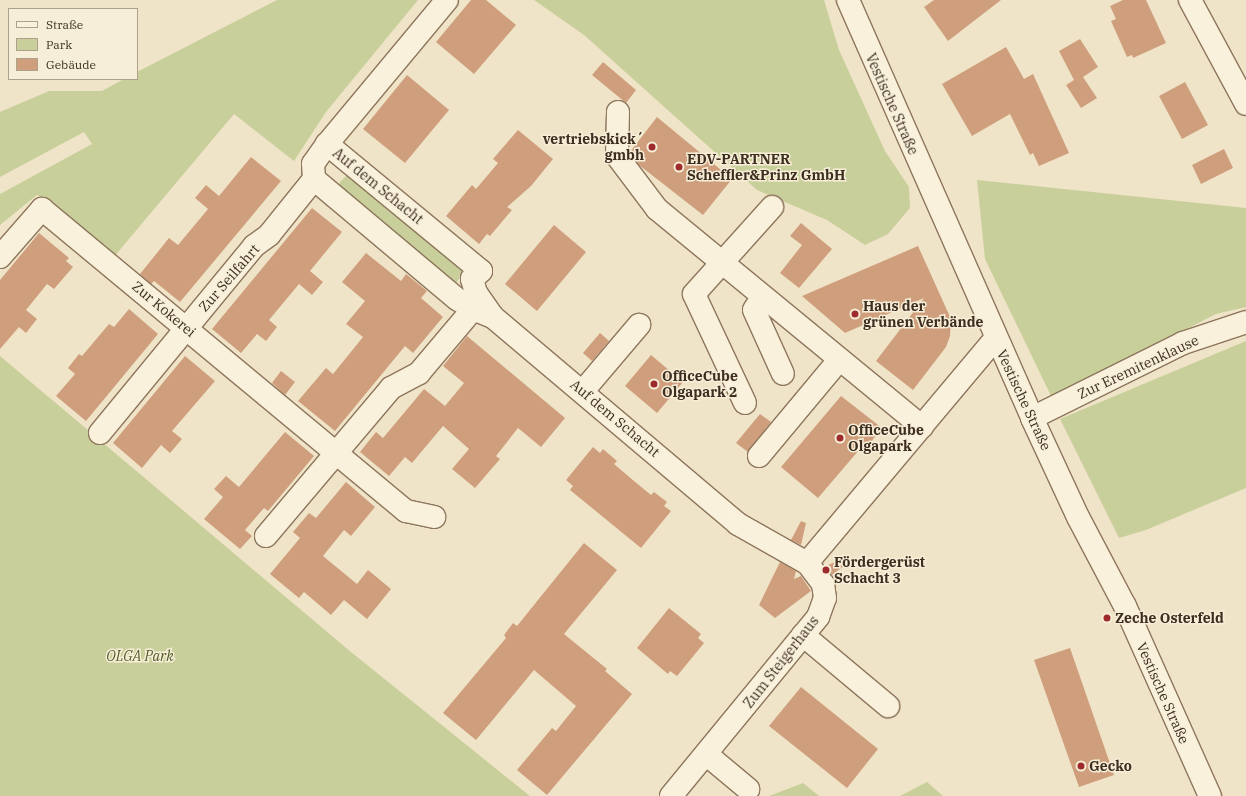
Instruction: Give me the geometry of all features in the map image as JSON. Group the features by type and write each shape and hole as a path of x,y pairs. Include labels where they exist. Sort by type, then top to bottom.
{"street":[{"path":"327,144 446,0"},
{"name":"Vestische Straße","path":"848,0 1032,418 1078,517 1125,606 1210,796"},
{"path":"1190,0 1246,104"},
{"path":"618,112 617,156 657,209 762,298 922,427"},
{"name":"Auf dem Schacht","path":"493,317 473,309 457,299 314,179 313,164 327,144 481,271 472,279 476,293 493,317 700,490"},
{"name":"Zur Seilfahrt","path":"100,433 254,246 269,235 314,179"},
{"path":"745,404 694,294 720,263 772,207"},
{"name":"Zur Kokerei","path":"0,257 42,208 406,511 434,517"},
{"path":"762,298 754,310 783,374"},
{"path":"266,536 335,452 391,388 419,373 473,309"},
{"name":"Zur Eremitenklause","path":"1032,418 1183,343 1246,322"},
{"path":"583,391 639,325"},
{"path":"806,563 996,338"},
{"path":"759,456 839,360"},
{"name":"Zum Steigerhaus","path":"671,796 818,617 825,598 823,584 806,563 738,524 700,490"},
{"path":"803,635 888,706"},
{"path":"706,754 748,789"}],"green space":[{"path":"277,0 418,0 326,112 294,161 234,114 113,258 37,195 0,225 0,194 92,144 84,132 0,177 0,112 49,91 102,91 122,80 138,80 138,71"},
{"path":"534,0 824,0 839,50 885,151 909,187 910,208 888,234 865,245 827,220 757,190 584,35"},
{"path":"348,174 464,271 457,282 453,283 339,186 340,182"},
{"path":"977,180 1246,208 1246,307 1216,314 1052,398 985,259"},
{"path":"1246,341 1246,488 1146,530 1119,538 1060,419"},
{"name":"OLGA Park","path":"0,356 351,652 530,796 0,796"},
{"path":"927,782 943,796 900,796"},
{"path":"803,783 819,796 769,796"}],"building":[{"path":"471,0 486,0 516,25 474,74 436,42"},
{"path":"934,0 1001,0 948,41 924,7"},
{"path":"1123,0 1146,0 1166,43 1133,58 1132,55 1127,57 1111,21 1116,19 1110,6"},
{"path":"1080,39 1098,67 1083,77 1097,98 1081,108 1066,85 1074,80 1059,51"},
{"path":"1006,47 1024,79 1033,74 1069,153 1039,166 1033,153 1030,155 1010,114 972,136 942,84"},
{"path":"603,62 636,90 626,103 592,75"},
{"path":"407,75 449,110 405,163 363,129"},
{"path":"1185,82 1208,125 1182,139 1159,96"},
{"name":"EDV-PARTNER Scheffler&Prinz GmbH","path":"657,117 732,179 703,215 639,165 630,152"},
{"path":"518,130 553,159 531,186 507,207 512,210 490,236 487,234 479,244 446,216 472,185 476,189 498,163 493,159"},
{"path":"1224,149 1233,168 1201,184 1192,165"},
{"path":"251,157 281,181 180,302 154,281 151,284 140,274 169,238 178,245 208,209 195,198 206,185 219,196"},
{"path":"312,208 342,232 310,271 323,282 312,295 299,284 269,320 277,327 266,341 257,334 241,353 212,329"},
{"path":"801,223 832,249 799,288 780,273 802,245 790,236"},
{"path":"554,225 586,252 537,311 505,284"},
{"path":"39,233 69,258 66,261 73,267 54,289 47,284 26,310 37,319 26,333 19,327 0,349 0,280"},
{"name":"Haus der grünen Verbände","path":"918,246 951,319 950,336 946,347 913,390 876,361 924,298 845,333 802,296"},
{"path":"366,253 401,281 406,274 427,291 421,298 443,317 413,353 405,346 335,431 298,401 326,368 333,374 363,337 346,324 365,301 342,282"},
{"path":"129,309 158,334 86,421 56,396 75,374 68,368 79,354 82,356 109,324 114,327"},
{"path":"600,333 609,341 592,361 583,353"},
{"path":"467,336 565,418 541,447 518,428 496,456 500,459 475,488 452,469 469,449 443,426 412,463 405,457 389,476 360,452 376,432 383,438 424,389 445,406 464,383 443,366"},
{"name":"OfficeCube Olgapark 2","path":"651,355 683,382 657,413 625,386"},
{"path":"185,356 215,381 172,431 182,439 170,453 161,445 142,468 113,443"},
{"path":"281,371 295,382 285,395 272,383"},
{"name":"OfficeCube Olgapark","path":"841,396 882,428 863,452 859,450 818,498 781,467"},
{"path":"760,414 771,422 748,452 736,443"},
{"path":"285,432 314,456 268,511 264,508 245,530 252,536 240,549 204,519 223,497 214,489 226,476 239,487"},
{"path":"593,447 600,453 603,449 617,461 614,464 634,481 651,495 654,492 667,502 664,506 671,511 641,548 570,490 573,486 566,480"},
{"path":"346,482 375,507 351,536 344,530 323,556 357,584 368,570 391,589 367,619 344,600 331,615 304,592 299,598 270,574 300,538 293,532 309,513 316,518"},
{"path":"801,521 806,523 801,545 791,540"},
{"path":"584,543 617,570 564,634 607,669 605,671 632,694 547,795 517,770 552,728 556,731 576,706 534,670 476,740 443,713 506,638 504,635 513,623 517,626"},
{"path":"847,558 849,562 832,575 825,566"},
{"path":"780,562 796,571 794,579 801,576 811,591 775,618 759,605"},
{"path":"669,608 701,634 698,638 704,643 677,676 670,671 668,674 637,648"},
{"path":"1070,648 1114,775 1079,787 1034,660"},
{"path":"801,687 878,749 847,788 769,726"}],"place":[{"name":"vertriebskick´ gmbh","path":"652,147"},
{"name":"EDV-PARTNER Scheffler&Prinz GmbH","path":"679,167"},
{"name":"Haus der grünen Verbände","path":"855,314"},
{"name":"OfficeCube Olgapark 2","path":"654,384"},
{"name":"OfficeCube Olgapark","path":"840,438"},
{"name":"Fördergerüst Schacht 3","path":"826,570"},
{"name":"Zeche Osterfeld","path":"1107,618"},
{"name":"Gecko","path":"1081,766"}]}
